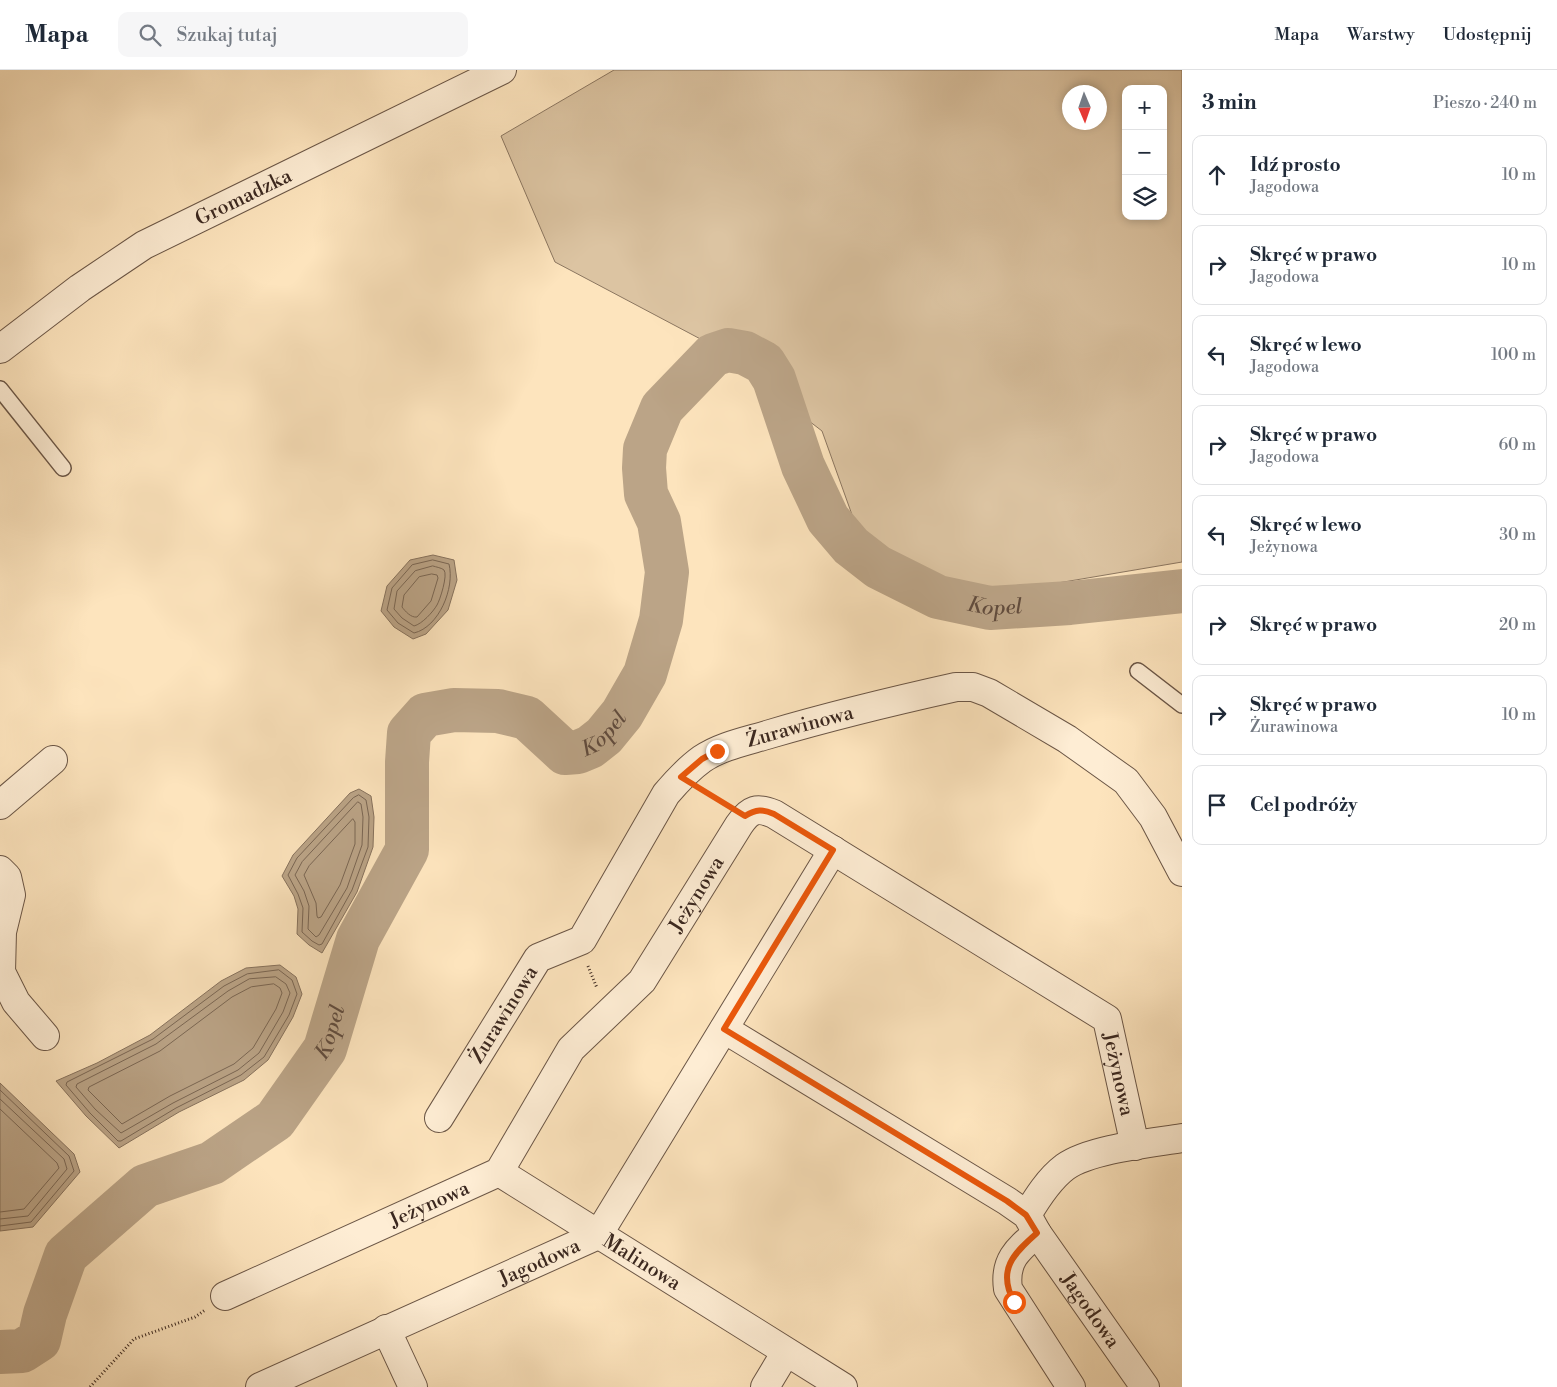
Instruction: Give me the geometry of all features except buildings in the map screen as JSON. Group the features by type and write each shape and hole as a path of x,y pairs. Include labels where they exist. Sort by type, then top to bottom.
{"street":[{"name":"Gromadzka","path":"0,349 80,288 144,245 502,70"},
{"name":"Żurawinowa","path":"439,1118 538,958 582,940 666,794 681,777 702,759 717,751 738,744 830,716 956,687 973,687 989,692 1067,739 1126,781 1153,818 1182,872"},
{"path":"0,805 53,760"},
{"name":"Jeżynowa","path":"225,1296 499,1172 571,1049 642,981 745,816 754,811 764,810 774,814 1108,1019 1135,1146"},
{"name":"Jagodowa","path":"260,1387 598,1235 833,850"},
{"path":"0,870 7,878 11,895 2,932 1,972 16,1002 45,1036"},
{"name":"Jagodowa","path":"724,1029 1007,1201 1032,1224 1145,1387"},
{"path":"1070,1387 1008,1289 1006,1277 1010,1263 1032,1224 1040,1192 1065,1167 1080,1159 1135,1146 1182,1138"},
{"name":"Malinowa","path":"499,1172 843,1387"},
{"path":"386,1330 413,1387"},
{"path":"765,1387 786,1352"}],"lane":[{"path":"0,389 63,468"},
{"path":"1138,671 1182,705"}],"path":[{"path":"681,777 745,816"},
{"path":"577,942 608,1014"},
{"path":"90,1387 134,1339 195,1317 225,1296"}],"shaded area":[{"path":"614,70 1182,70 1182,562 975,597 865,551 822,431 708,343 555,262 501,136"}],"water":[{"path":"433,555 454,560 457,580 448,610 426,634 413,639 394,627 381,611 387,586 410,560"},
{"path":"359,789 371,796 374,817 373,847 357,892 322,953 297,934 298,909 294,896 282,876 293,855 350,793"},
{"path":"280,965 296,977 302,994 293,1017 268,1060 244,1080 179,1112 119,1148 86,1116 56,1081 97,1063 150,1035 221,981 246,968"},
{"path":"0,1083 74,1154 80,1172 33,1227 0,1231"}],"waterway":[{"name":"Kopel","path":"0,1352 22,1351 39,1340 45,1314 66,1255 145,1186 212,1163 275,1120 325,1049 358,939 407,850 407,762 409,733 425,715 454,710 498,711 527,718 565,753 578,752 590,747 604,736 622,714 645,674 661,620 667,572 659,522 646,494 645,449 662,408 713,355 728,350 745,353 764,363 774,379 803,466 828,519 851,546 878,567 938,597 990,608 1070,603 1182,591"}],"route":[{"path":"717,751 702,759 681,777 745,816 754,811 764,810 774,814 833,850 724,1029 1007,1201 1026,1215 1037,1233 1018,1250 1010,1263 1006,1277 1008,1289 1014,1302"}]}
